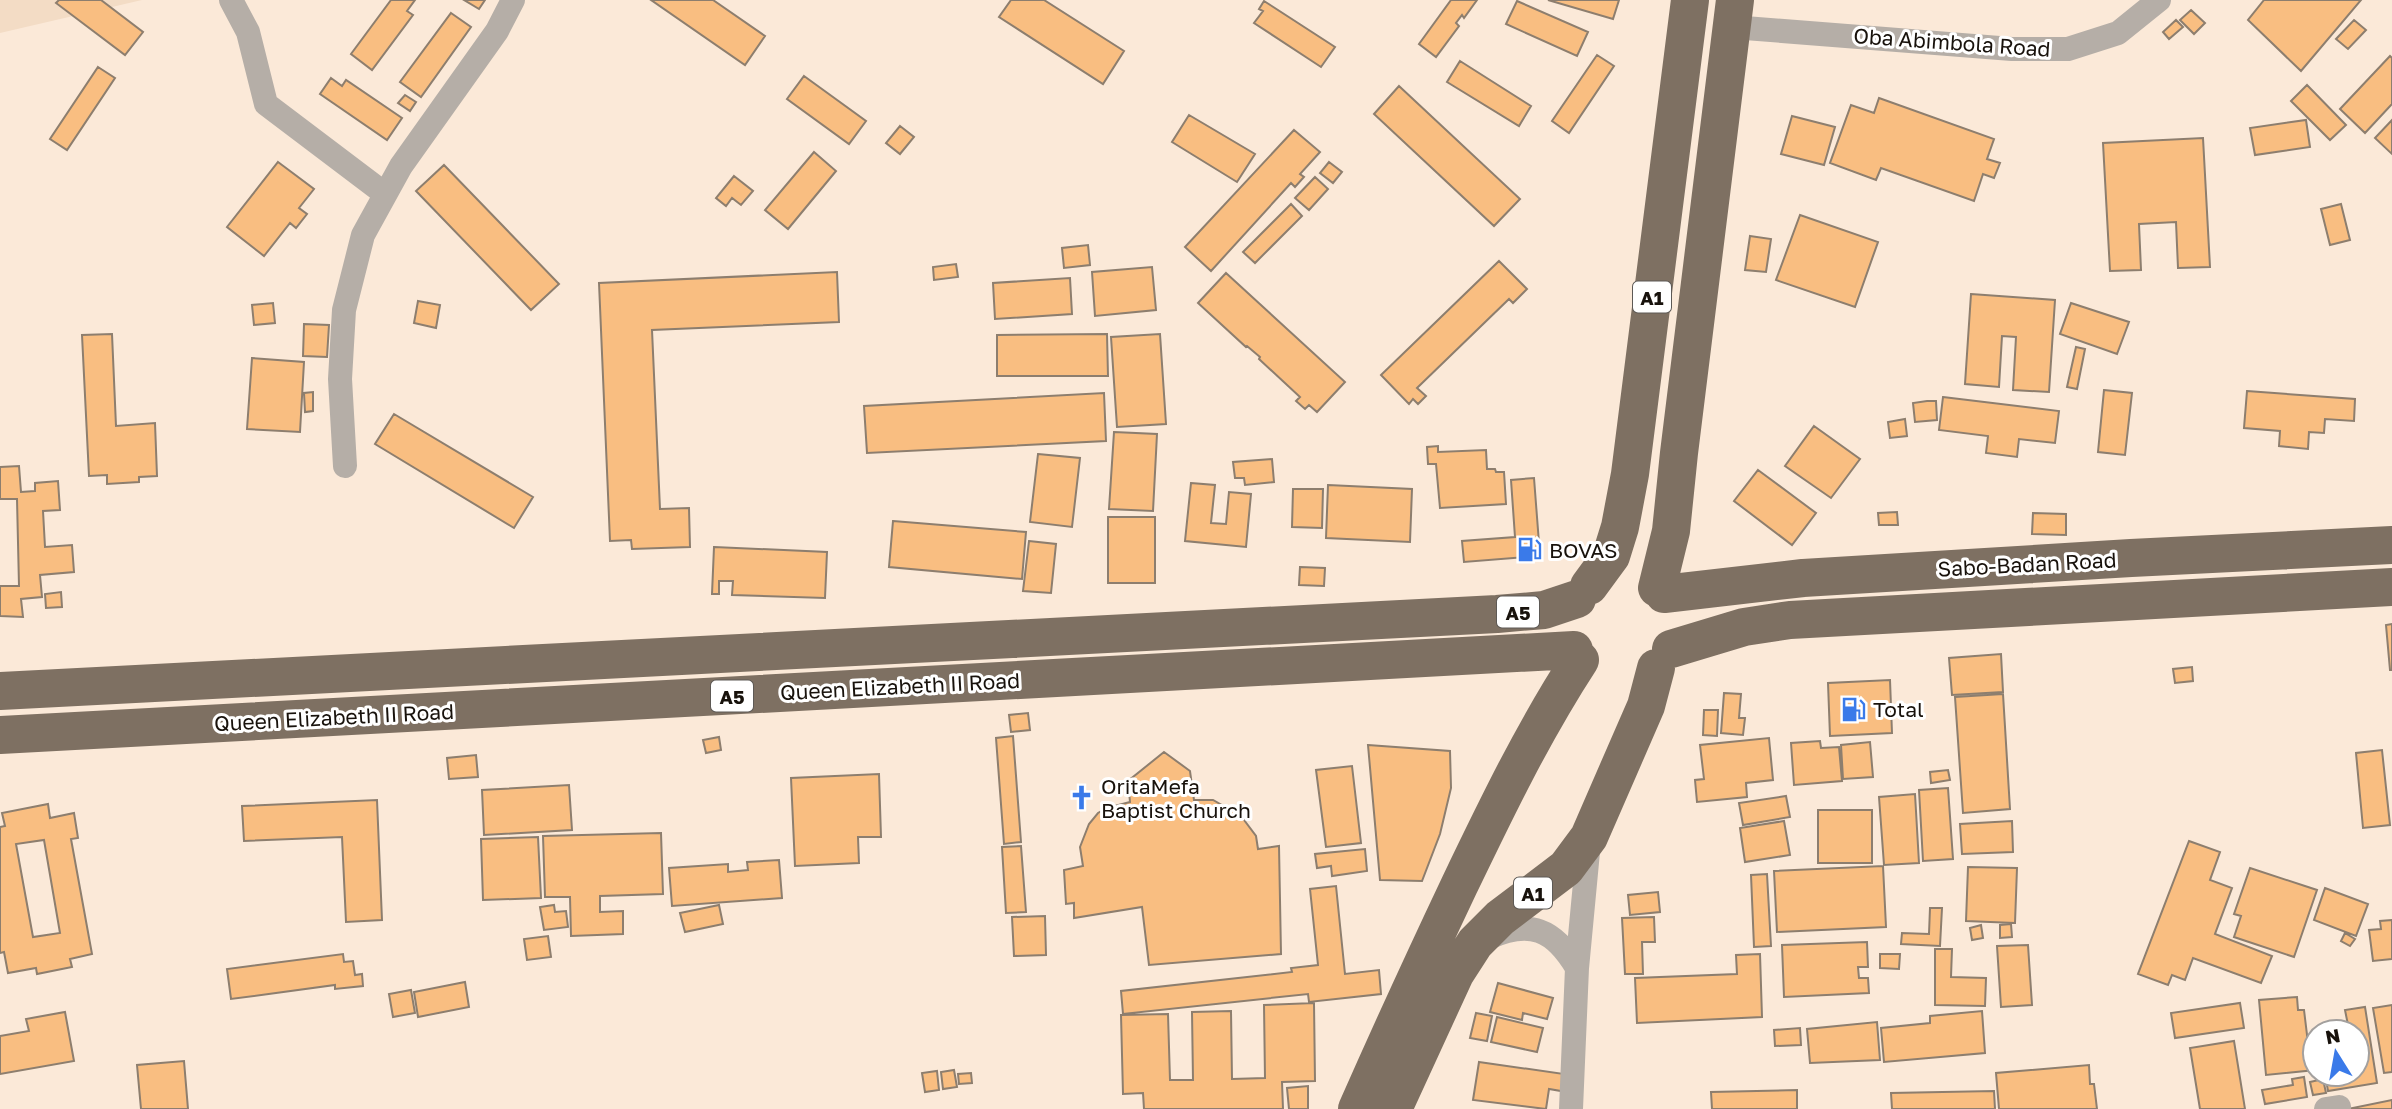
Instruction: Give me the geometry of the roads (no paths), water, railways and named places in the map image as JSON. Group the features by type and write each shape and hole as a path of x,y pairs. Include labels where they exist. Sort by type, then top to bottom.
{"highway":[{"name":"A1","path":"1583,592 1611,556 1620,527 1630,474 1690,0"},
{"name":"A1","path":"1660,591 1671,531 1733,13"},
{"name":"Sabo-Badan Road","path":"1660,591 1803,578 2392,545"},
{"path":"1357,1109 1499,801 1553,703 1675,635 1671,607 1660,591 1641,578 1623,575 1605,577 1583,592 1572,611 1569,624 1570,637 1619,664"},
{"name":"Sabo-Badan Road","path":"1619,664 1744,627 1790,620 2392,587"},
{"name":"Queen Elizabeth II Road","path":"0,691 1544,610 1583,592"},
{"name":"Queen Elizabeth II Road","path":"0,735 1464,655 1619,664"},
{"name":"A1","path":"1393,1109 1455,974 1475,943 1500,918 1566,868 1589,837 1646,706 1619,664"}],"street":[{"path":"231,0 248,32 266,104 385,194"},
{"path":"345,466 340,379 344,310 363,235 401,166 497,31 513,0"},
{"name":"Oba Abimbola Road","path":"1733,13 2012,49 2068,49 2118,33 2159,0"},
{"path":"1571,1109 1577,968 1589,837"},
{"path":"1475,943 1517,928 1535,929 1566,948 1577,968"}],"place":[{"name":"BOVAS","path":"1529,550"},
{"name":"Total","path":"1853,709"},
{"name":"OritaMefa Baptist Church","path":"1081,798"}]}
